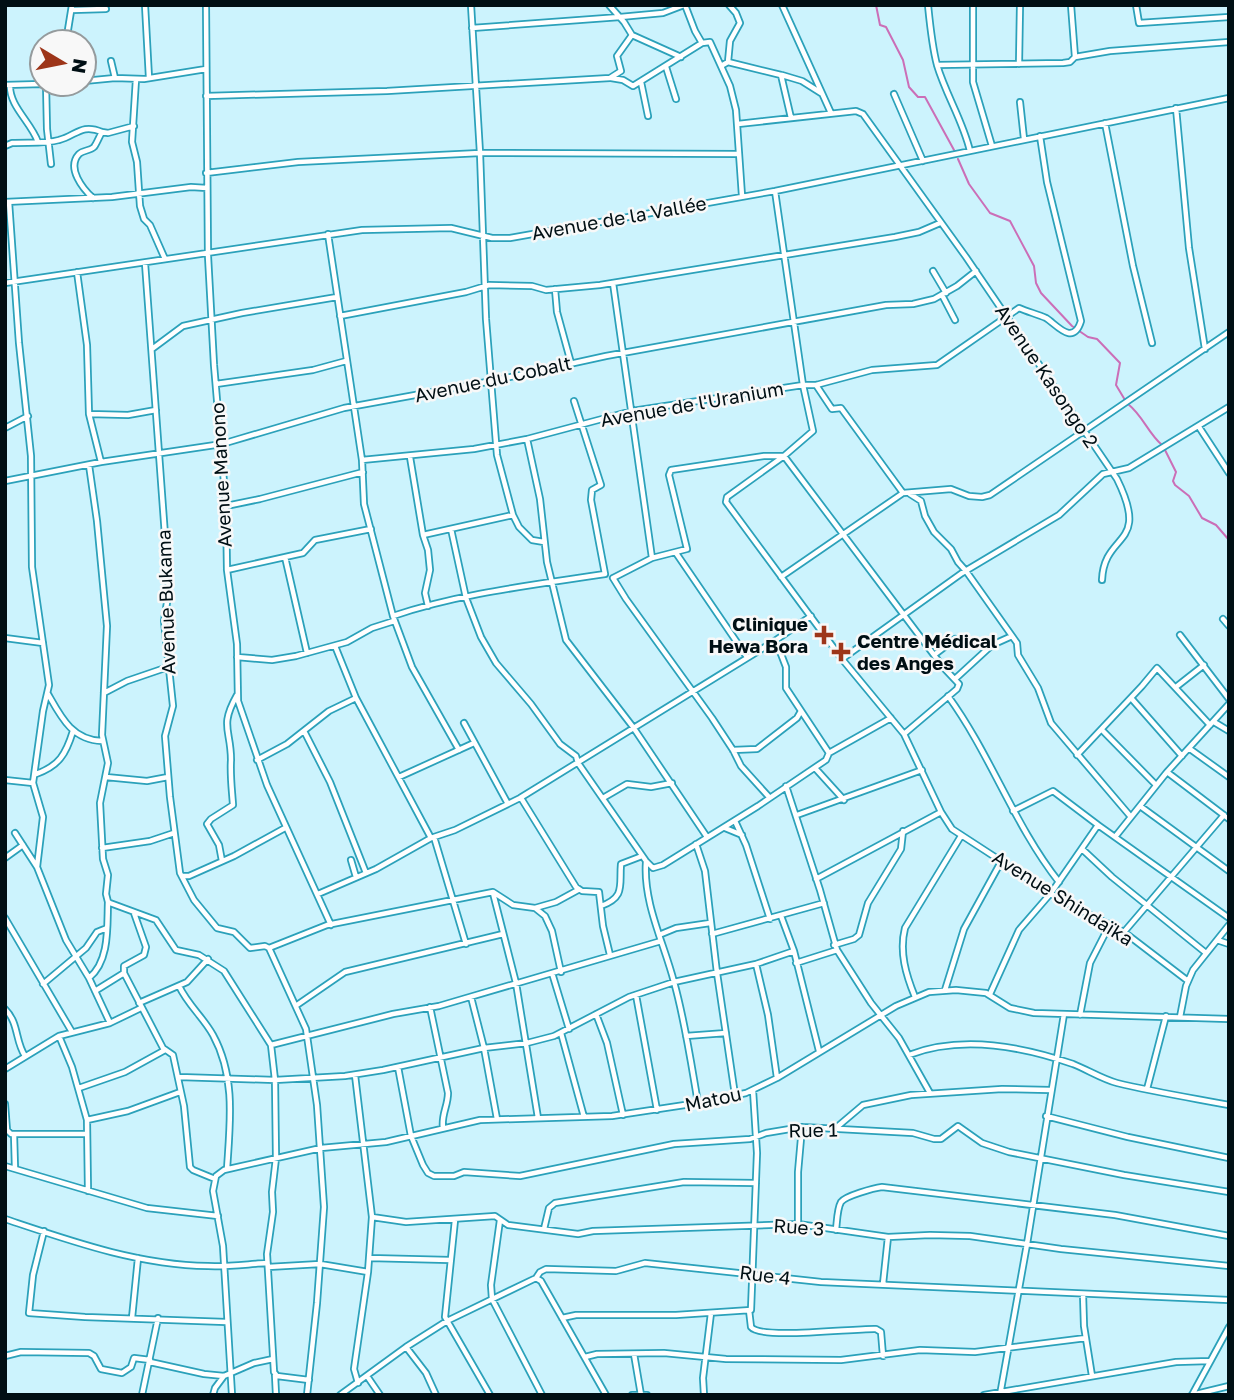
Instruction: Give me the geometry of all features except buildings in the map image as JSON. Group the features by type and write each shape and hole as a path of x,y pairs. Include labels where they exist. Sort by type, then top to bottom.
{"street":[{"path":"145,5 149,78"},
{"name":"Avenue Manono","path":"205,5 206,173 211,320 226,506 227,570 237,657 237,695 239,709 257,760 285,828 331,925"},
{"path":"471,5 487,339 499,468 513,515 521,530 532,540 544,542"},
{"path":"609,5 632,35 681,57"},
{"path":"472,28 620,17 663,12 685,5 702,43"},
{"path":"728,62 730,41 740,25 738,15 729,5"},
{"path":"782,5 831,113"},
{"path":"928,5 937,65 963,125 970,151"},
{"path":"973,5 974,88 992,146"},
{"path":"1019,64 1020,5"},
{"path":"1071,5 1075,57"},
{"path":"1136,5 1139,23 1229,17"},
{"path":"68,28 72,8 106,9"},
{"path":"610,78 621,71 617,57 632,35"},
{"path":"937,65 1063,63 1070,62 1075,57 1119,50 1229,42"},
{"path":"206,96 387,91 610,78 633,86 702,43 710,43 730,86 738,124 742,196"},
{"path":"111,61 115,78"},
{"path":"721,66 728,62 781,75 802,81 822,93"},
{"path":"666,67 676,99"},
{"path":"98,80 149,78 206,69"},
{"path":"781,75 791,118"},
{"path":"136,79 132,142 137,162 139,194 143,215 165,259"},
{"path":"640,82 648,116"},
{"path":"28,84 8,85 12,100 34,130 38,142"},
{"path":"894,94 923,161"},
{"path":"45,98 51,164"},
{"name":"Avenue de la Vallée","path":"5,283 208,251 383,228 440,228 510,238 775,191 1229,98"},
{"path":"1020,102 1024,139"},
{"path":"1176,108 1189,248 1205,349"},
{"name":"Avenue Kasongo 2","path":"738,124 860,111 976,271 1113,472 1126,500 1130,524 1123,540 1103,564 1101,580"},
{"path":"1105,123 1136,280 1152,343"},
{"path":"5,146 12,143 61,140 72,132 84,129 108,133 134,126"},
{"path":"94,198 80,185 76,177 76,162 80,152 92,149 102,132"},
{"path":"1007,316 1020,308 1048,320 1059,330 1070,332 1078,328 1081,321 1047,182 1040,136"},
{"path":"206,173 298,162 480,152 739,154"},
{"path":"37,867 43,817 33,783 49,685 32,567 27,416 7,202 94,198 191,187 207,188"},
{"path":"613,578 653,558 688,548 670,471 764,456 784,456 812,433 775,191"},
{"path":"340,316 486,286 555,289 613,283 913,233 940,223"},
{"path":"328,234 362,460 363,495 393,619 412,667 459,750"},
{"name":"Avenue Bukama","path":"145,263 168,579 164,621 173,706 165,736 174,833 183,883 217,928 234,932 250,948 269,948"},
{"path":"933,271 956,320"},
{"name":"Avenue du Cobalt","path":"5,481 101,462 222,444 332,411 492,381 625,352 886,305 920,303 944,294 976,271"},
{"path":"76,272 87,345 89,414 101,462"},
{"path":"613,283 653,558"},
{"path":"555,289 571,363"},
{"path":"152,349 183,326 337,297"},
{"name":"Avenue de l'Uranium","path":"362,460 410,457 496,445 632,411 816,386 873,370 939,365 1007,316"},
{"path":"910,494 951,489 969,496 986,497 1229,332"},
{"path":"216,384 313,370 346,361"},
{"path":"816,386 832,409 841,408 903,493"},
{"path":"574,401 601,485 593,489 591,496 605,574 613,578 733,750 741,766 769,797"},
{"path":"842,659 966,571 1059,515 1101,476 1129,468 1229,407"},
{"path":"89,414 128,415 156,410"},
{"path":"5,428 27,416"},
{"path":"1199,427 1229,473"},
{"path":"527,439 540,499 551,581 569,645 633,727 707,837"},
{"path":"784,456 959,687 904,734"},
{"name":"Avenue Shindaïka","path":"784,456 727,497 727,504 842,659 904,734 941,812 952,829 1072,906 1124,932 1188,981"},
{"path":"410,457 428,550 430,570 425,593 428,606"},
{"path":"89,465 107,626 102,741 108,757 100,803 102,848 104,864 108,870 107,928 102,961 89,978"},
{"path":"226,506 363,472"},
{"path":"781,577 903,493 922,502 925,516 934,531 951,549 1017,643 1018,655 1038,688 1051,723 1131,817"},
{"path":"424,535 513,515"},
{"path":"227,570 305,552 315,540 371,529"},
{"path":"451,529 466,598 481,637 496,663 560,744 576,755 578,763 653,868 724,828 815,768 827,759 829,753 891,718"},
{"path":"676,553 747,657"},
{"path":"285,557 307,653"},
{"path":"237,657 277,660 352,640 372,628 428,606 551,581 605,574"},
{"path":"318,894 520,798 811,616"},
{"path":"1223,619 1229,625"},
{"path":"1115,836 1229,701 1180,635"},
{"path":"955,679 992,645 1012,636"},
{"path":"5,638 43,643"},
{"path":"934,655 954,639"},
{"path":"773,642 786,667 786,688 829,753"},
{"path":"335,646 356,698 432,838 466,944"},
{"path":"1177,687 1204,665"},
{"path":"103,693 127,681 168,667"},
{"path":"1077,755 1157,668 1212,723 1229,731"},
{"path":"48,693 64,722 73,731 90,740 102,741"},
{"path":"222,861 219,845 207,824 233,805 230,784 231,757 226,724 237,695"},
{"path":"948,696 971,730 1039,855 1059,882"},
{"path":"257,760 287,744 329,711 356,698"},
{"path":"1131,698 1182,756"},
{"path":"733,750 757,749 797,718 802,710"},
{"path":"464,723 508,804"},
{"path":"1102,730 1156,785"},
{"path":"35,775 60,762 73,731"},
{"path":"304,731 330,782 366,873"},
{"path":"400,777 474,743"},
{"path":"1190,748 1229,777"},
{"path":"815,768 844,800"},
{"path":"797,815 922,770"},
{"path":"1124,932 1226,817 1167,772"},
{"path":"106,777 147,781 168,777"},
{"path":"5,780 33,783"},
{"path":"603,798 627,784 651,787 672,783"},
{"path":"786,786 824,903 835,947 909,1055 930,1093"},
{"path":"1013,811 1053,791 1229,918"},
{"path":"520,798 578,890"},
{"path":"1140,806 1229,871"},
{"path":"816,879 941,812"},
{"path":"735,821 743,836 770,919"},
{"path":"990,994 1019,930 1051,893 1098,825"},
{"path":"182,876 189,876 222,861 285,828"},
{"path":"724,828 743,836"},
{"path":"796,963 859,935 868,903 901,849 903,831"},
{"path":"15,833 37,867 57,919 110,1023"},
{"path":"102,848 150,841 174,833"},
{"path":"915,998 903,957 905,928 961,836"},
{"path":"696,844 705,871 735,1095"},
{"path":"5,858 23,845"},
{"path":"1082,849 1206,953"},
{"path":"600,906 612,902 617,896 622,882 621,864 644,859"},
{"path":"644,859 645,878 674,982 698,1103"},
{"path":"351,860 356,877"},
{"path":"945,990 964,929 1002,860"},
{"path":"307,1395 324,1207 320,1148 308,1036 297,1005 269,948 331,925 493,892 513,905 535,908 556,902 578,890 598,891 610,955"},
{"path":"493,892 516,983 538,1118"},
{"path":"108,902 156,920 176,950 208,959 229,977 271,1045 275,1080 276,1158 268,1265 276,1395"},
{"path":"712,934 824,903"},
{"path":"535,908 549,922 561,972"},
{"path":"133,912 146,951 144,955 124,966 124,973 165,1050 173,1055 184,1106 190,1167 215,1178 214,1191 224,1265 232,1395"},
{"path":"781,916 794,951 820,1051"},
{"path":"5,918 72,1031"},
{"path":"659,935 677,928 710,923"},
{"path":"1080,1015 1090,963 1110,924"},
{"path":"1180,1017 1188,981 1229,925"},
{"path":"43,984 86,947 97,932 107,928"},
{"path":"297,1005 345,972 503,934"},
{"path":"1217,940 1229,944"},
{"path":"271,1045 471,997 661,941"},
{"path":"179,1077 275,1080 355,1075 484,1048 527,1043 561,1033 636,995 674,982 756,964 794,951"},
{"path":"5,1069 59,1036 110,1023 187,982 208,959"},
{"path":"756,964 768,1015 777,1078"},
{"path":"95,991 124,973"},
{"path":"552,973 569,1029"},
{"path":"179,986 191,1009 204,1020 212,1033 221,1051 229,1079 227,1169"},
{"name":"Matou","path":"215,1178 218,1173 227,1169 320,1148 386,1142 480,1120 622,1115 735,1095 754,1090 777,1078 881,1015 929,992 945,990 990,994 1015,1010 1080,1015 1229,1018"},
{"path":"636,995 657,1110"},
{"path":"471,997 497,1119"},
{"path":"430,1007 448,1101 442,1116 443,1128"},
{"path":"5,1009 14,1018 19,1043 25,1056"},
{"path":"596,1014 607,1043 622,1115"},
{"path":"1000,1393 1027,1244 1063,1014"},
{"path":"1147,1089 1166,1016"},
{"path":"561,1033 583,1117"},
{"path":"686,1036 726,1033"},
{"path":"59,1036 79,1088 89,1130 86,1134 88,1191"},
{"path":"909,1055 932,1047 960,1044 1014,1049 1056,1059 1116,1083 1229,1105"},
{"path":"79,1088 125,1072 165,1050"},
{"path":"398,1067 411,1136"},
{"path":"355,1075 372,1217 368,1272 354,1369 358,1383"},
{"path":"837,1128 856,1108 863,1105 930,1093 1002,1089 1050,1090"},
{"path":"754,1090 757,1138 751,1327 758,1332 797,1333 876,1329 881,1332 883,1356"},
{"path":"87,1120 132,1110 180,1092"},
{"path":"5,1104 8,1133 86,1134"},
{"path":"1046,1116 1128,1137 1229,1158"},
{"name":"Rue 1","path":"411,1136 428,1173 444,1177 464,1172 520,1176 674,1144 757,1138 766,1133 802,1127 913,1133 941,1139 953,1128 960,1126 987,1145 1039,1158 1229,1192"},
{"path":"798,1224 797,1185 802,1127"},
{"path":"14,1134 15,1169"},
{"path":"5,1167 147,1208 218,1216"},
{"path":"544,1229 549,1208 555,1203 684,1182 756,1183"},
{"path":"836,1230 843,1199 869,1189 883,1187 1115,1215 1229,1236"},
{"name":"Rue 3","path":"372,1217 406,1222 492,1216 508,1225 578,1234 593,1231 798,1224 888,1237 961,1235 1229,1266"},
{"path":"5,1219 94,1248 138,1258 205,1266 320,1264 368,1272"},
{"path":"500,1219 491,1285 492,1299 542,1395"},
{"path":"455,1220 447,1321 490,1395"},
{"path":"44,1231 33,1275 29,1313 226,1322"},
{"path":"883,1284 888,1237"},
{"path":"132,1318 138,1258"},
{"path":"369,1258 450,1260"},
{"name":"Rue 4","path":"340,1395 447,1321 536,1278 546,1269 616,1270 645,1263 821,1282 1229,1300"},
{"path":"536,1278 541,1281 606,1395"},
{"path":"1083,1294 1092,1376"},
{"path":"562,1318 576,1315 711,1313 750,1309"},
{"path":"704,1395 705,1357 711,1313"},
{"path":"142,1395 158,1318"},
{"path":"1192,1395 1229,1327"},
{"path":"585,1357 597,1354 664,1353 705,1357 841,1360 920,1350 970,1353 1086,1338"},
{"path":"406,1347 426,1373 436,1395"},
{"path":"5,1356 21,1352 89,1353 101,1368 122,1373 131,1367 135,1358 224,1376"},
{"path":"634,1354 641,1395"},
{"path":"213,1395 224,1376 254,1363 273,1359"},
{"path":"984,1395 1176,1362 1210,1361"},
{"path":"275,1375 309,1380"},
{"path":"368,1376 380,1395"},
{"path":"1192,1395 1229,1386"},
{"path":"632,1395 647,1395"}],"waterway":[{"path":"876,5 880,25 886,27 903,60 909,87 918,97 925,97 954,150"},
{"path":"958,159 969,184 990,213 1010,221 1034,266 1036,283 1041,293 1072,326 1088,337 1097,339 1120,363 1116,385 1125,400"},
{"path":"1128,404 1162,445"},
{"path":"1165,450 1176,472 1173,481 1175,485 1189,496 1202,518 1216,525 1229,540"}],"place":[{"name":"Clinique Hewa Bora","path":"824,635"},
{"name":"Centre Médical des Anges","path":"841,652"}]}
